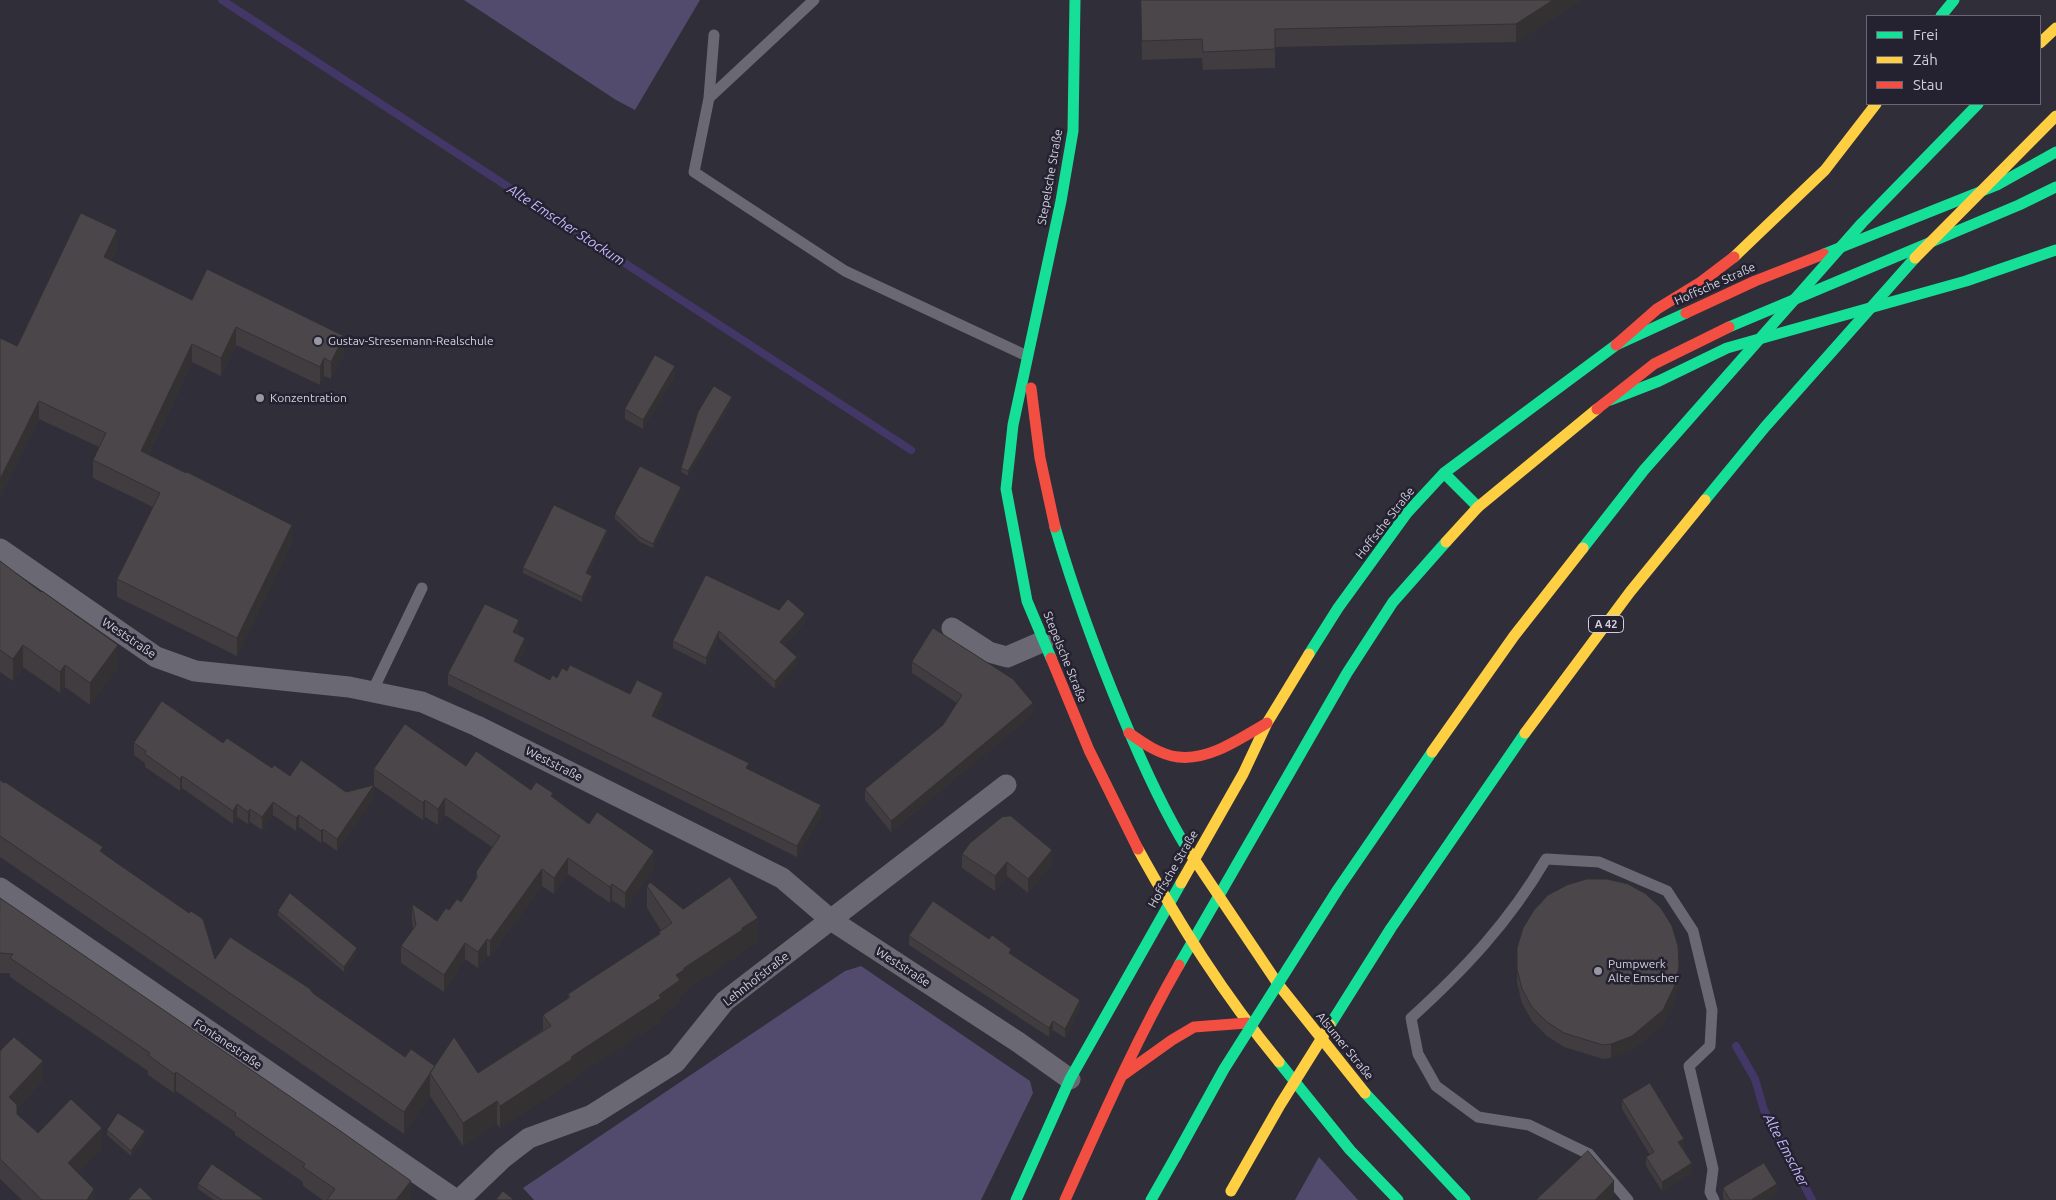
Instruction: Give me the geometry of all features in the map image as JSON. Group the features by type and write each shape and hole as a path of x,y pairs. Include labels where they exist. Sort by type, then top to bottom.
{"main road":[{"name":"Stepelsche Straße","path":"1075,0 1073,131 1061,201 1013,425 1006,489 1027,601 1093,759 1122,820 1192,944"},
{"path":"1942,15 1954,0"},
{"path":"2041,42 2056,28"},
{"path":"1616,345 1657,309 1701,282 1741,252 1824,170 1875,105"},
{"path":"1151,1200 1224,1069 1338,889 1514,636 1668,442 1862,224 1977,105"},
{"name":"A 42","path":"1229,1195 1280,1105 1391,928 1508,755 1630,592 1765,426 1901,272 2056,116"},
{"name":"Hoffsche Straße","path":"1016,1200 1070,1079 1243,774 1267,723 1338,608 1408,514 1444,473 1616,345 1755,281 1997,185 2056,152"},
{"path":"1065,1200 1120,1078 1155,1007 1347,673 1392,602 1478,507 1563,436 1654,364 1720,331 2019,205 2056,187"},
{"path":"1610,400 1659,381 1727,348 1966,281 2056,250"},
{"name":"Stepelsche Straße","path":"1029,356 1033,424 1040,468 1075,597 1129,733 1173,825 1218,898"},
{"path":"1444,473 1478,507"},
{"path":"1129,733 1153,749 1179,757 1206,754 1267,723"},
{"name":"Alsumer Straße","path":"1218,898 1257,958 1324,1044 1388,1120 1465,1200"},
{"path":"1192,944 1247,1023 1350,1150 1398,1200"},
{"path":"1120,1078 1172,1040 1194,1027 1247,1023"}],"street":[{"name":"Weststraße","path":"0,549 156,657 195,671 350,687 422,702 477,726 782,878 831,920 1018,1042 1070,1079"},
{"path":"952,628 989,652 1007,656 1044,641"},
{"name":"Lehnhofstraße","path":"458,1200 503,1158 528,1138 592,1115 676,1062 725,1001 1006,785"},
{"name":"Fontanestraße","path":"0,888 458,1200"}],"lane":[{"path":"709,98 814,0"},
{"path":"714,35 709,98 694,172 845,271 1029,356"},
{"path":"372,692 422,588"},
{"path":"1628,1200 1589,1154 1529,1125 1478,1117 1436,1086 1418,1054 1411,1018 1481,951 1528,889 1546,859 1599,862 1667,891 1693,931 1712,1010 1710,1046 1689,1066 1713,1169 1710,1192 1714,1200"}],"shaded area":[{"path":"464,0 700,0 635,110 616,100"},
{"path":"861,966 1030,1081 1033,1093 981,1200 534,1200 523,1188 845,971"},
{"path":"1319,1157 1358,1200 1295,1200"}],"building":[{"path":"1141,0 1553,0 1516,24 1275,29 1275,49 1203,52 1202,39 1142,41"},
{"path":"81,213 117,230 104,257 192,300 207,269 344,336 331,362 324,358 320,367 236,327 221,358 192,344 141,451 292,525 237,638 117,579 160,493 93,460 106,433 39,401 0,479 0,338 17,346"},
{"path":"655,355 675,366 643,420 625,409"},
{"path":"714,386 732,397 688,471 681,468 698,412"},
{"path":"640,466 681,487 653,544 640,537 615,514"},
{"path":"554,505 607,530 586,573 592,576 582,597 523,568"},
{"path":"0,561 118,645 90,683 65,665 60,672 23,645 13,659 0,650"},
{"path":"706,575 779,610 788,599 805,614 780,642 797,657 775,681 719,631 706,658 673,641"},
{"path":"485,604 519,620 513,632 525,638 514,661 550,680 552,675 557,678 562,668 567,671 570,665 630,694 637,680 663,693 652,716 749,763 746,768 821,805 797,846 448,674"},
{"path":"933,628 1013,679 1033,703 891,821 865,789 943,725 962,695 912,662"},
{"path":"162,701 223,743 227,738 272,768 274,765 290,776 301,760 346,792 374,785 337,839 323,829 321,831 299,815 296,818 273,802 262,817 250,809 248,812 237,804 233,811 182,776 180,779 145,754 146,751 134,743"},
{"path":"405,724 466,766 476,751 531,790 536,782 553,793 551,796 589,824 597,812 654,851 625,893 612,884 610,887 568,858 554,878 542,869 490,941 487,939 478,952 465,943 444,975 401,946 416,925 412,904 437,921 446,908 449,910 457,899 461,902 477,877 476,872 500,836 445,798 438,809 425,800 423,803 374,769"},
{"path":"0,780 103,847 100,851 189,913 191,911 203,919 215,959 230,937 309,988 314,994 405,1057 411,1049 435,1066 404,1112 0,836"},
{"path":"1011,816 1052,850 1028,879 1007,862 995,876 962,854 970,843 1002,817"},
{"path":"730,877 758,918 684,968 684,970 676,975 680,980 659,995 661,998 500,1106 497,1101 463,1123 430,1073 454,1037 478,1073 551,1026 543,1015 570,997 568,994 660,934 659,932 672,923 647,886 650,882 683,909"},
{"name":"Pumpwerk Alte Emscher","path":"1587,879 1607,879 1628,884 1646,894 1661,908 1672,926 1678,946 1679,967 1674,987 1663,1010 1632,1036 1603,1045 1564,1033 1547,1022 1532,1007 1522,989 1517,969 1517,948 1523,928 1534,910 1548,895 1567,885"},
{"path":"290,893 357,948 344,967 278,911"},
{"path":"0,898 411,1181 396,1200 327,1200 335,1189 303,1167 305,1164 235,1116 236,1113 176,1072 174,1074 148,1055 150,1053 10,958 13,954 0,953"},
{"path":"933,901 989,939 992,935 1011,949 1009,953 1080,1000 1065,1029 1053,1021 1049,1028 909,936"},
{"path":"14,1037 43,1061 9,1097 17,1105 17,1114 38,1133 71,1099 102,1128 68,1163 94,1189 87,1200 42,1200 0,1159 0,1051"},
{"path":"1650,1083 1684,1139 1678,1142 1692,1163 1662,1182 1646,1157 1654,1152 1622,1100"},
{"path":"118,1113 145,1131 131,1151 107,1130"},
{"path":"1588,1151 1614,1181 1595,1200 1536,1200"},
{"path":"1764,1163 1777,1184 1751,1200 1730,1200 1723,1188"},
{"path":"212,1164 263,1199 222,1200 198,1184"},
{"path":"140,1187 153,1200 128,1200"},
{"path":"503,1191 514,1200 496,1200"}],"waterway":[{"name":"Alte Emscher Stockum","path":"222,0 911,450"},
{"name":"Alte Emscher","path":"1736,1046 1755,1079 1764,1110 1812,1200"}],"traffic: fast":[{"path":"1051,658 1027,601 1006,489 1013,425 1061,201 1073,131 1075,0"},
{"path":"1942,15 1954,0"},
{"path":"1583,548 1644,470 1862,223 1977,105"},
{"path":"1824,254 1997,185 2056,152"},
{"path":"1729,327 2019,205 2056,187"},
{"path":"1610,400 1659,381 1727,348 1966,281 2056,250"},
{"path":"1705,500 1765,427 1915,258"},
{"path":"1309,654 1338,608 1407,513 1444,473 1616,345 1686,313"},
{"path":"1444,473 1478,507"},
{"path":"1055,527 1078,599 1113,694 1153,785 1188,850"},
{"path":"1179,965 1347,673 1393,602 1446,542"},
{"path":"1330,1025 1391,928 1525,733"},
{"path":"1176,1156 1224,1069 1338,889 1432,752"},
{"path":"1016,1200 1070,1079 1181,883"},
{"path":"1279,1062 1350,1150 1398,1200"},
{"path":"1365,1093 1465,1200"},
{"path":"1151,1200 1176,1156"}],"traffic: slow":[{"path":"2041,42 2056,28"},
{"path":"1734,257 1825,170 1875,105"},
{"path":"1915,258 2056,116"},
{"path":"1446,542 1478,507 1597,409"},
{"path":"1525,733 1630,592 1705,500"},
{"path":"1432,752 1514,636 1583,548"},
{"path":"1181,883 1243,774 1267,723 1309,654"},
{"path":"1138,849 1203,959 1239,1011 1279,1062"},
{"path":"1188,850 1278,984 1365,1093"},
{"path":"1231,1191 1280,1105 1330,1025"}],"traffic: jam":[{"path":"1686,313 1755,281 1824,254"},
{"path":"1616,345 1657,309 1701,282 1734,257"},
{"path":"1597,409 1654,364 1729,327"},
{"path":"1031,388 1040,458 1055,527"},
{"path":"1051,658 1089,750 1138,849"},
{"path":"1129,733 1165,754 1190,757 1213,752 1267,723"},
{"path":"1065,1200 1134,1051 1179,965"},
{"path":"1123,1075 1172,1040 1194,1027 1247,1023"}],"place":[{"name":"Gustav-Stresemann-Realschule","path":"318,341"},
{"name":"Konzentration","path":"260,398"},
{"name":"Pumpwerk Alte Emscher","path":"1598,971"}]}
